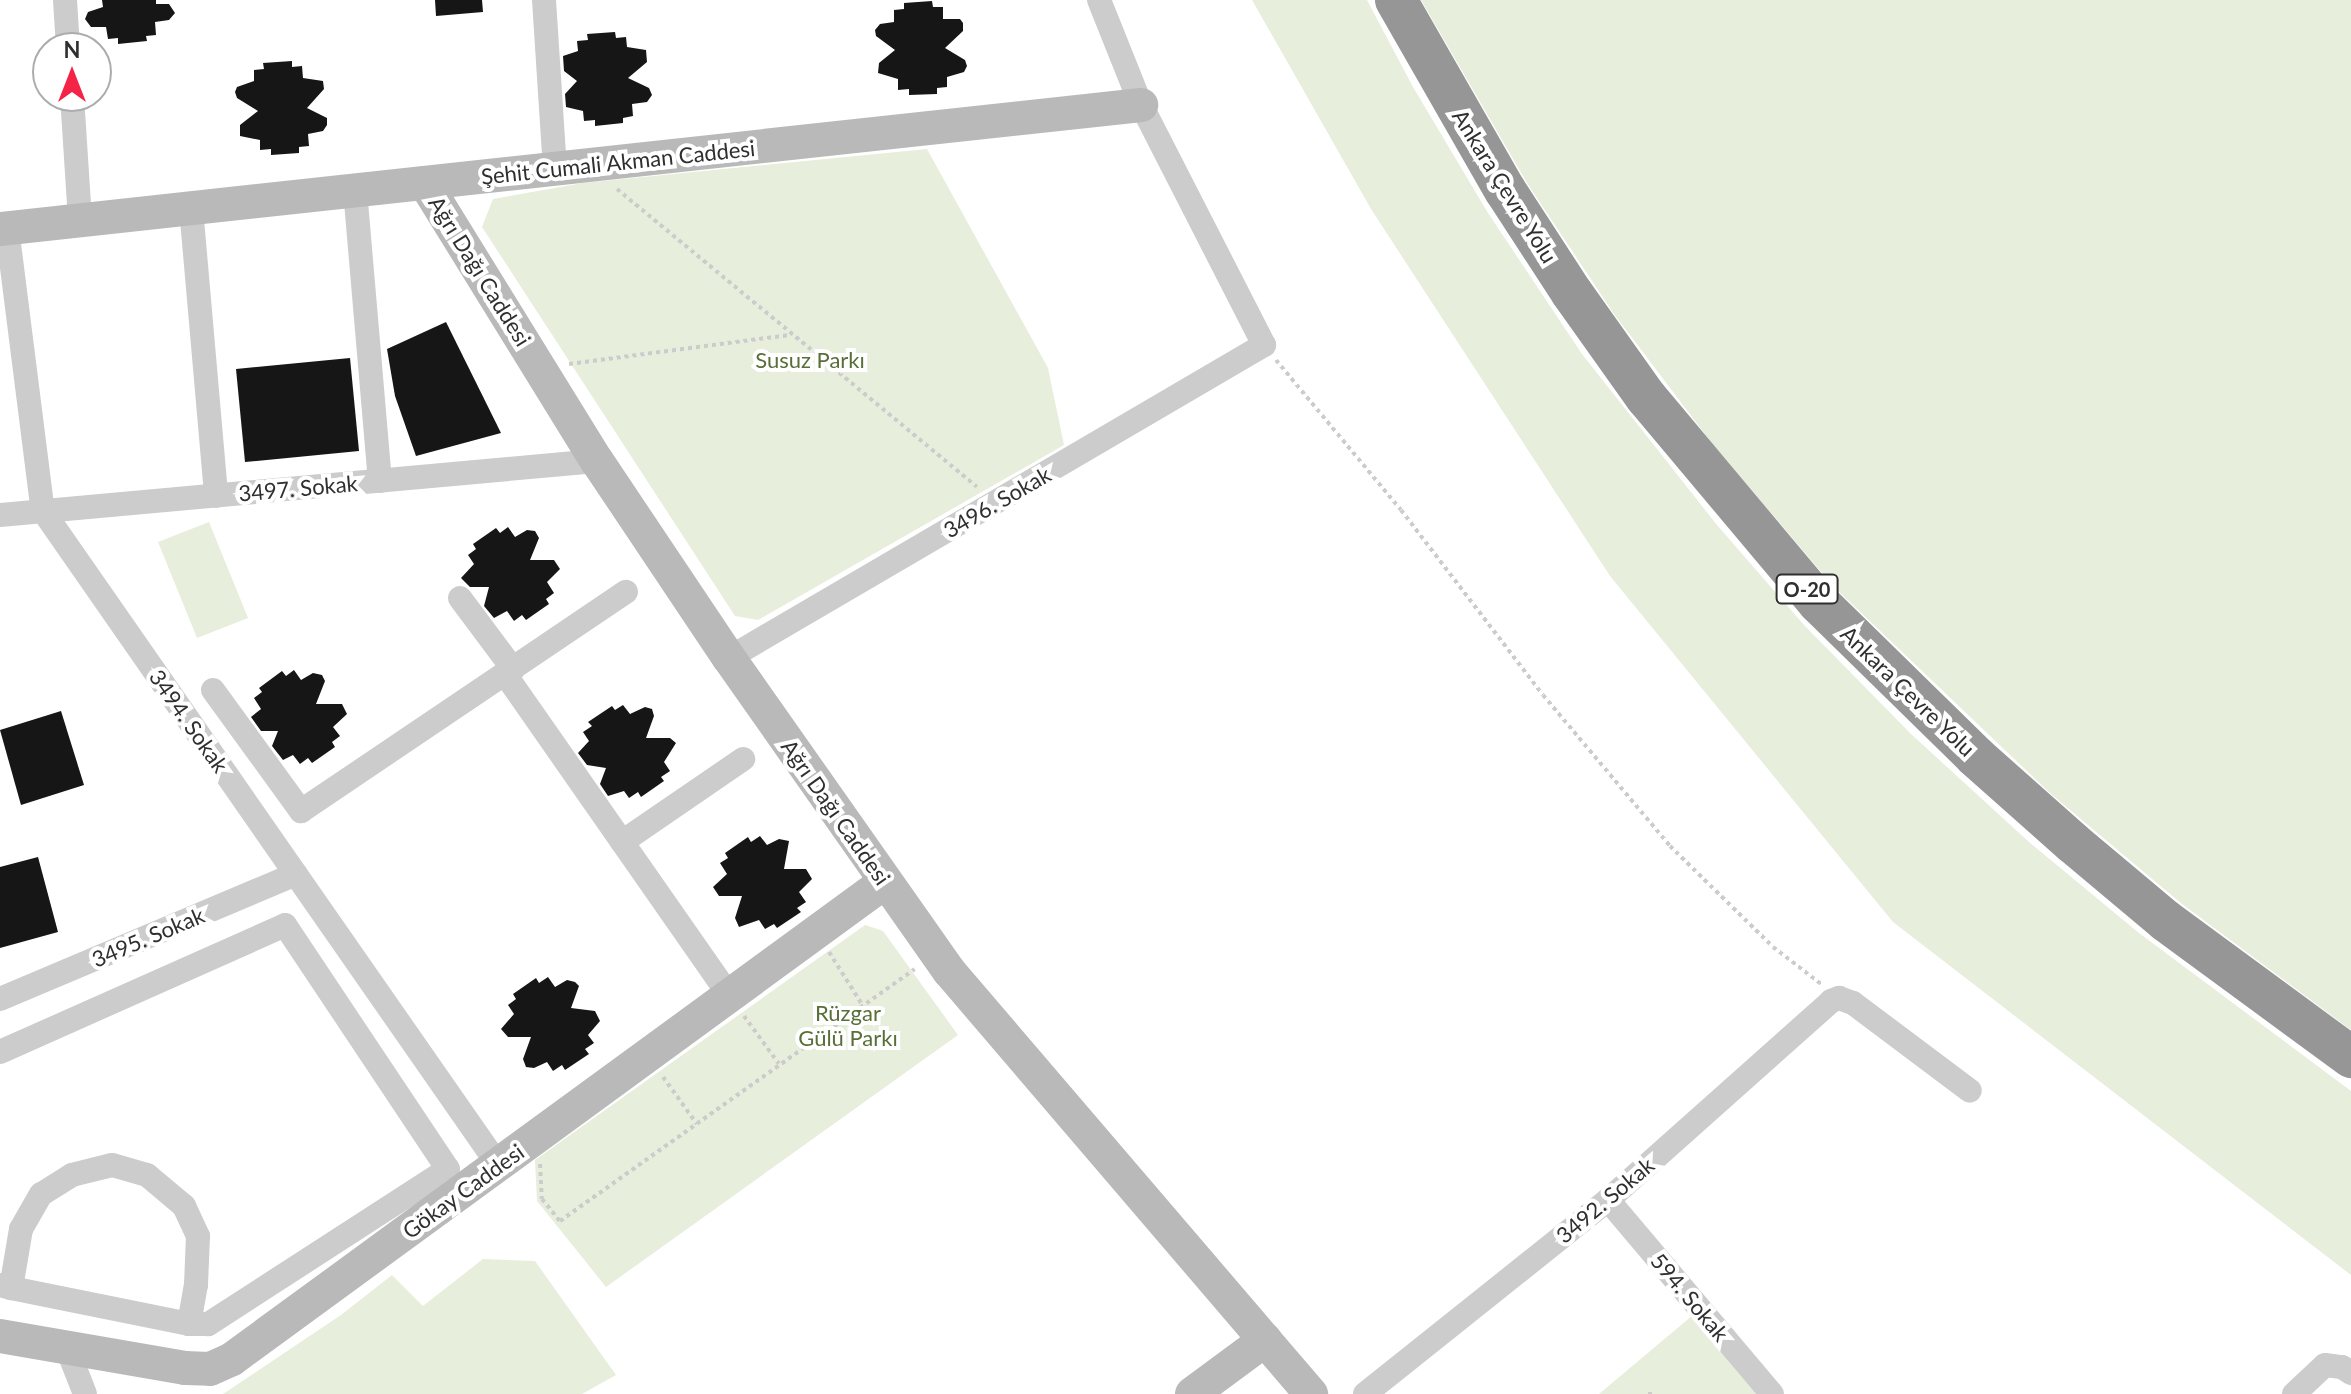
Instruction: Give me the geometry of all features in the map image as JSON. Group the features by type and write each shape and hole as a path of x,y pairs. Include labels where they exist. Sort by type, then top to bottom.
{"highway":[{"name":"Ankara Çevre Yolu","path":"1396,0 1482,151 1572,293 1646,397 1819,603 1944,727 2073,843 2166,921 2351,1057"}],"main road":[{"name":"Şehit Cumali Akman Caddesi","path":"4,228 1141,105"},
{"name":"Ağrı Dağı Caddesi","path":"425,183 597,461 885,882 937,953 1311,1394"},
{"name":"Gökay Caddesi","path":"0,1336 210,1369 232,1359 731,998 885,882"},
{"path":"1192,1394 1265,1340"}],"street":[{"path":"65,0 67,32"},
{"path":"544,0 571,167"},
{"path":"1099,0 1141,105 1264,345"},
{"path":"73,112 80,220"},
{"path":"355,190 380,481"},
{"path":"191,208 216,496"},
{"name":"3494. Sokak","path":"4,228 43,511 499,1166"},
{"name":"3496. Sokak","path":"729,658 1264,345"},
{"name":"3497. Sokak","path":"0,515 597,461"},
{"path":"213,690 301,811 626,592"},
{"path":"460,598 622,842 731,998"},
{"path":"622,842 743,759"},
{"name":"3495. Sokak","path":"0,999 296,874"},
{"path":"0,1052 285,925 448,1169 208,1324 189,1324 5,1287 21,1229 41,1194 72,1175 112,1165 147,1175 184,1206 198,1236 196,1285 189,1324"},
{"path":"1839,998 1853,1003 1970,1091"},
{"name":"3492. Sokak","path":"1365,1394 1608,1200 1831,1001 1839,998"},
{"name":"594. Sokak","path":"1608,1200 1772,1394"},
{"path":"85,1394 77,1349 96,1307"},
{"path":"2294,1394 2325,1365 2342,1367 2351,1373"}],"path":[{"path":"571,167 791,335 996,502"},
{"path":"539,368 791,335"},
{"path":"1264,345 1401,510 1543,695 1670,846 1773,947 1839,998"},
{"path":"817,933 863,1006"},
{"path":"539,1137 542,1199 560,1221 937,953"},
{"path":"731,998 779,1065"},
{"path":"649,1057 697,1124"},
{"path":"1648,1394 1655,1394"}],"green space":[{"path":"1252,0 1367,0 1413,87 1488,213 1582,354 1717,525 1804,625 1911,734 2029,842 2139,933 2351,1091 2351,1275 1893,922 1610,576 1371,209"},
{"path":"1421,0 2351,0 2351,1030 2182,904 2051,794 1834,587 1711,442 1614,314 1527,183"},
{"name":"Susuz Parkı","path":"927,149 1048,368 1064,445 758,620 735,616 482,227 493,199 583,183"},
{"path":"209,522 248,618 197,638 158,542"},
{"name":"Rüzgar Gülü Parkı","path":"865,925 883,931 958,1035 606,1287 537,1201 535,1160"},
{"path":"483,1259 535,1261 616,1375 582,1394 223,1394 341,1315 392,1275 423,1306"},
{"path":"1693,1315 1760,1394 1599,1394"}],"building":[{"path":"102,0 156,0 156,4 169,4 175,13 169,20 155,22 156,35 146,36 147,41 118,44 118,38 112,39 112,32 107,32 106,27 91,27 85,19 88,12 103,7"},
{"path":"435,0 482,0 483,12 436,16"},
{"path":"932,1 933,7 943,7 943,19 960,19 963,23 963,31 945,48 965,60 967,66 964,72 947,77 947,87 937,88 937,94 909,95 909,89 898,90 898,79 878,73 879,63 895,50 876,36 875,30 880,24 894,22 894,10 904,9 904,3"},
{"path":"615,32 616,38 626,37 627,47 646,50 647,62 628,78 649,88 652,95 647,102 632,104 633,116 623,118 623,123 595,126 595,120 584,121 583,111 566,107 565,94 577,81 564,71 563,56 578,51 577,41 588,40 587,34"},
{"path":"292,61 292,67 302,66 303,78 323,81 324,89 307,108 327,118 327,125 323,131 308,134 309,146 299,147 299,153 271,155 271,149 260,150 260,140 240,136 240,125 258,111 237,98 235,92 237,87 254,81 254,70 264,69 263,63"},
{"path":"446,322 501,433 416,456 395,396 387,349"},
{"path":"350,358 359,451 245,462 236,369"},
{"path":"508,527 515,537 527,530 535,531 539,538 530,560 554,560 560,569 547,582 554,593 546,599 549,604 526,620 522,615 514,621 507,611 494,618 484,606 489,587 470,587 461,578 474,564 468,555 476,549 473,544 496,528 500,533"},
{"path":"294,670 301,680 313,673 322,675 325,681 316,704 342,704 347,714 333,727 340,736 332,742 335,747 312,763 308,758 300,764 293,755 283,760 272,746 278,731 261,731 251,717 261,709 254,698 262,692 259,688 282,671 286,676"},
{"path":"623,705 630,714 645,707 652,709 654,716 646,738 670,738 676,743 664,762 670,771 661,777 664,781 641,797 638,792 629,798 624,791 608,796 600,784 606,768 587,765 578,753 589,741 583,732 592,726 588,722 612,706 615,710"},
{"path":"61,711 84,785 21,805 0,730"},
{"path":"760,836 767,845 779,839 789,841 784,869 806,869 812,879 799,892 806,902 797,908 801,912 777,928 774,924 765,929 759,920 739,927 735,918 742,896 719,896 713,887 727,874 720,863 728,858 725,853 748,837 751,842"},
{"path":"38,857 58,932 0,948 0,867"},
{"path":"548,977 555,987 567,980 575,982 579,986 571,1008 595,1011 600,1021 588,1035 594,1043 585,1049 589,1054 565,1070 562,1065 553,1071 547,1062 534,1068 526,1067 523,1059 531,1037 508,1037 501,1029 514,1014 508,1005 516,999 513,994 536,978 539,983"}]}
